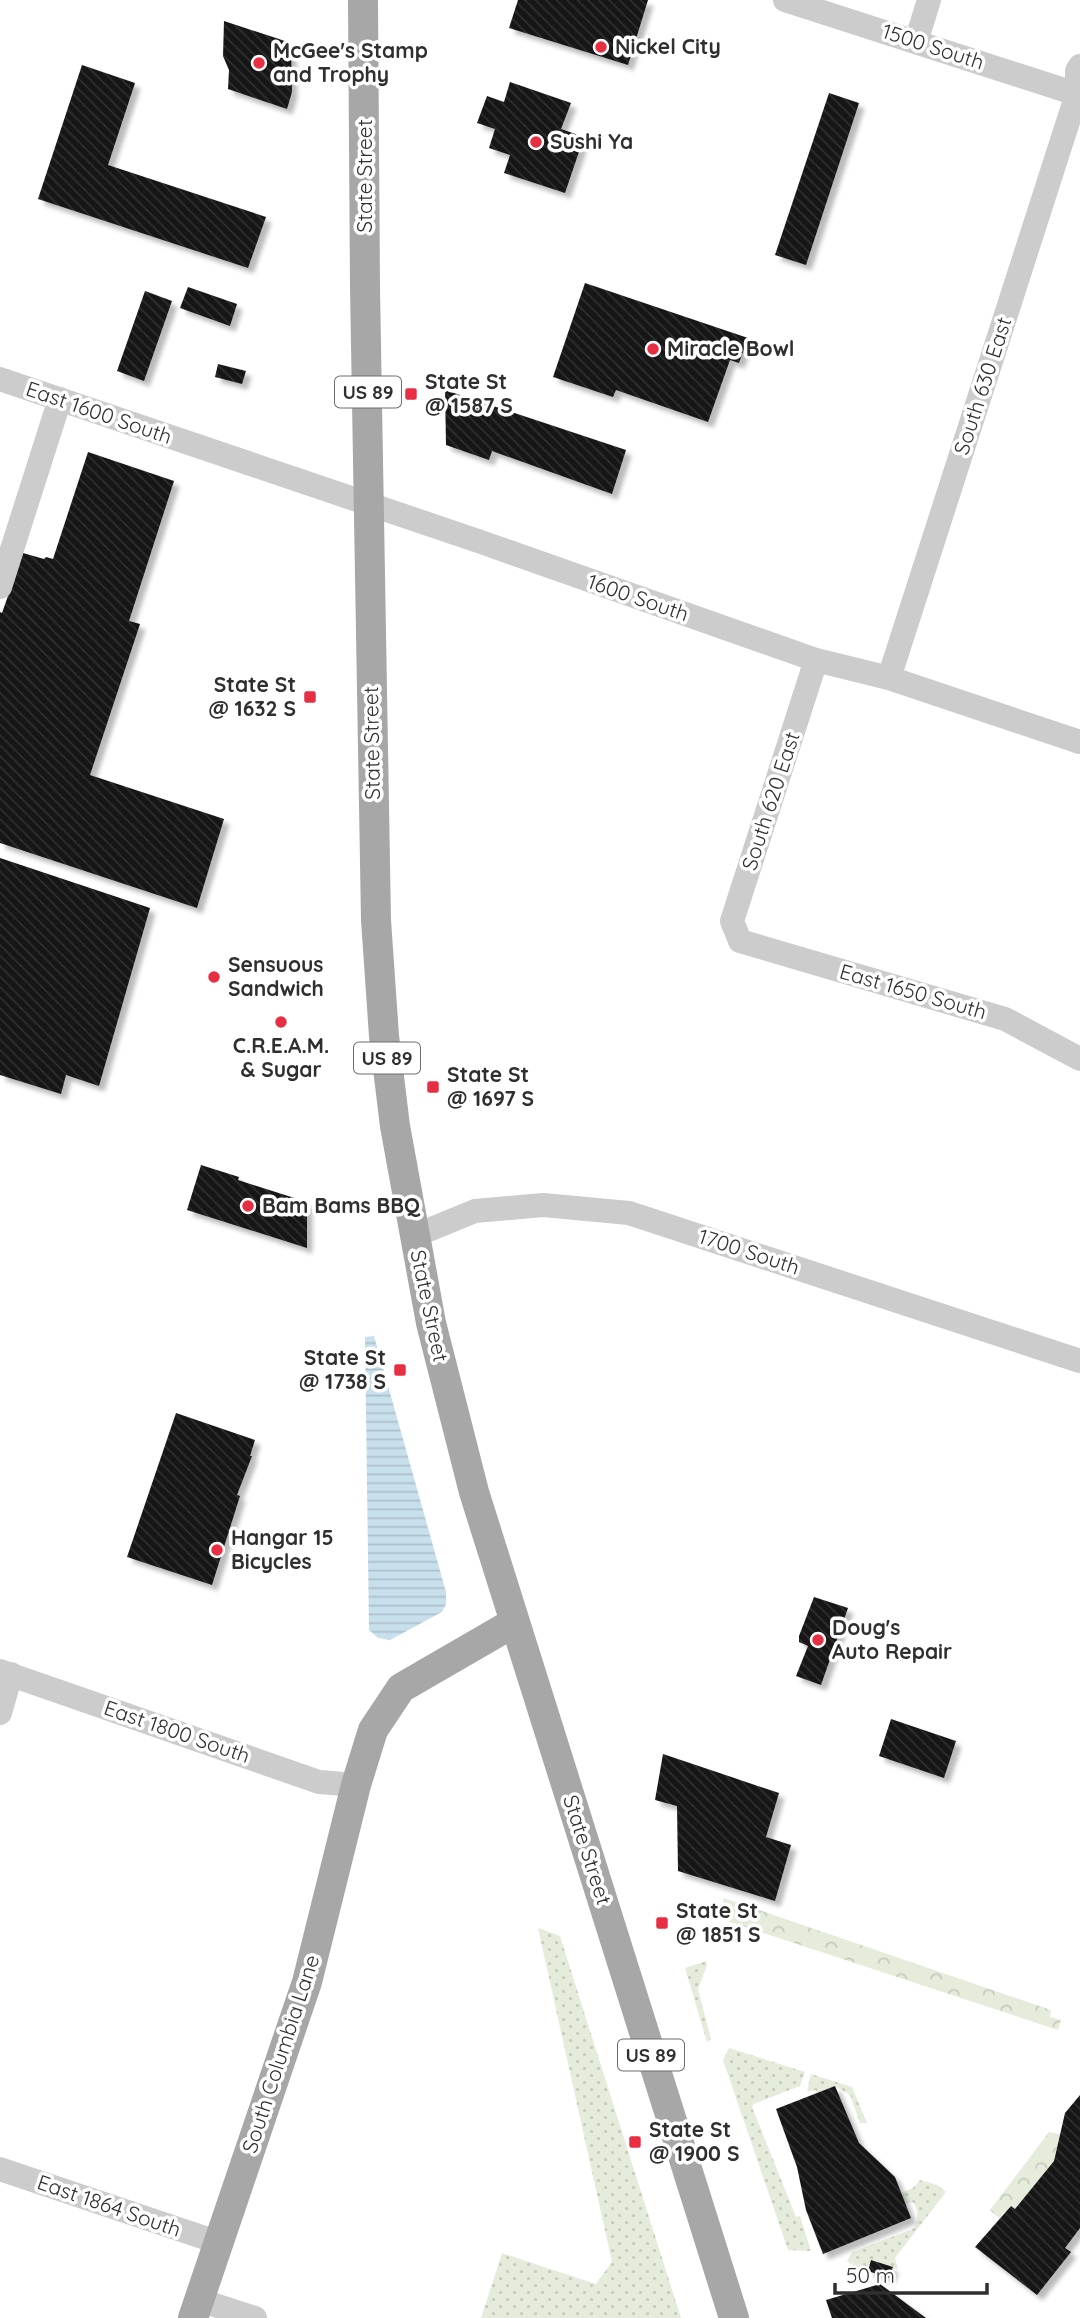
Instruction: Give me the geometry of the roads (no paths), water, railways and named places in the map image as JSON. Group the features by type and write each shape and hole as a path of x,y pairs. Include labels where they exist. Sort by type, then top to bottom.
{"main road":[{"name":"State Street","path":"363,0 376,920 384,1036 395,1126 431,1323 460,1444 734,2318"},
{"name":"South Columbia Lane","path":"196,2309 307,1982 356,1785 373,1730 401,1688 515,1622"}],"street":[{"name":"1500 South","path":"785,0 1079,94"},
{"path":"916,42 929,0"},
{"name":"South 630 East","path":"889,678 1079,94 1077,71 1080,66"},
{"name":"East 1600 South","path":"0,379 197,446"},
{"path":"0,587 60,399"},
{"name":"1600 South","path":"197,446 816,660 889,678 1080,741"},
{"name":"South 620 East","path":"740,941 732,921 816,660"},
{"name":"East 1650 South","path":"740,941 1005,1019 1080,1059"},
{"name":"1700 South","path":"414,1236 475,1211 543,1205 629,1213 1080,1361"},
{"path":"0,1713 5,1673"},
{"name":"East 1800 South","path":"5,1673 319,1782 356,1785"},
{"name":"East 1864 South","path":"0,2169 218,2242"},
{"path":"196,2309 255,2318"}],"water":[{"path":"374,1336 446,1592 446,1604 442,1612 390,1640 378,1638 369,1630 365,1337"}],"place":[{"name":"Nickel City","path":"601,47"},
{"name":"McGee's Stamp and Trophy","path":"259,63"},
{"name":"Sushi Ya","path":"536,142"},
{"name":"Miracle Bowl","path":"653,349"},
{"name":"State St @ 1587 S","path":"411,394"},
{"name":"State St @ 1632 S","path":"310,697"},
{"name":"Sensuous Sandwich","path":"214,977"},
{"name":"C.R.E.A.M. & Sugar","path":"281,1022"},
{"name":"State St @ 1697 S","path":"433,1087"},
{"name":"Bam Bams BBQ","path":"248,1206"},
{"name":"State St @ 1738 S","path":"400,1370"},
{"name":"Hangar 15 Bicycles","path":"217,1550"},
{"name":"Doug's Auto Repair","path":"818,1640"},
{"name":"State St @ 1851 S","path":"662,1923"},
{"name":"State St @ 1900 S","path":"635,2142"}]}
